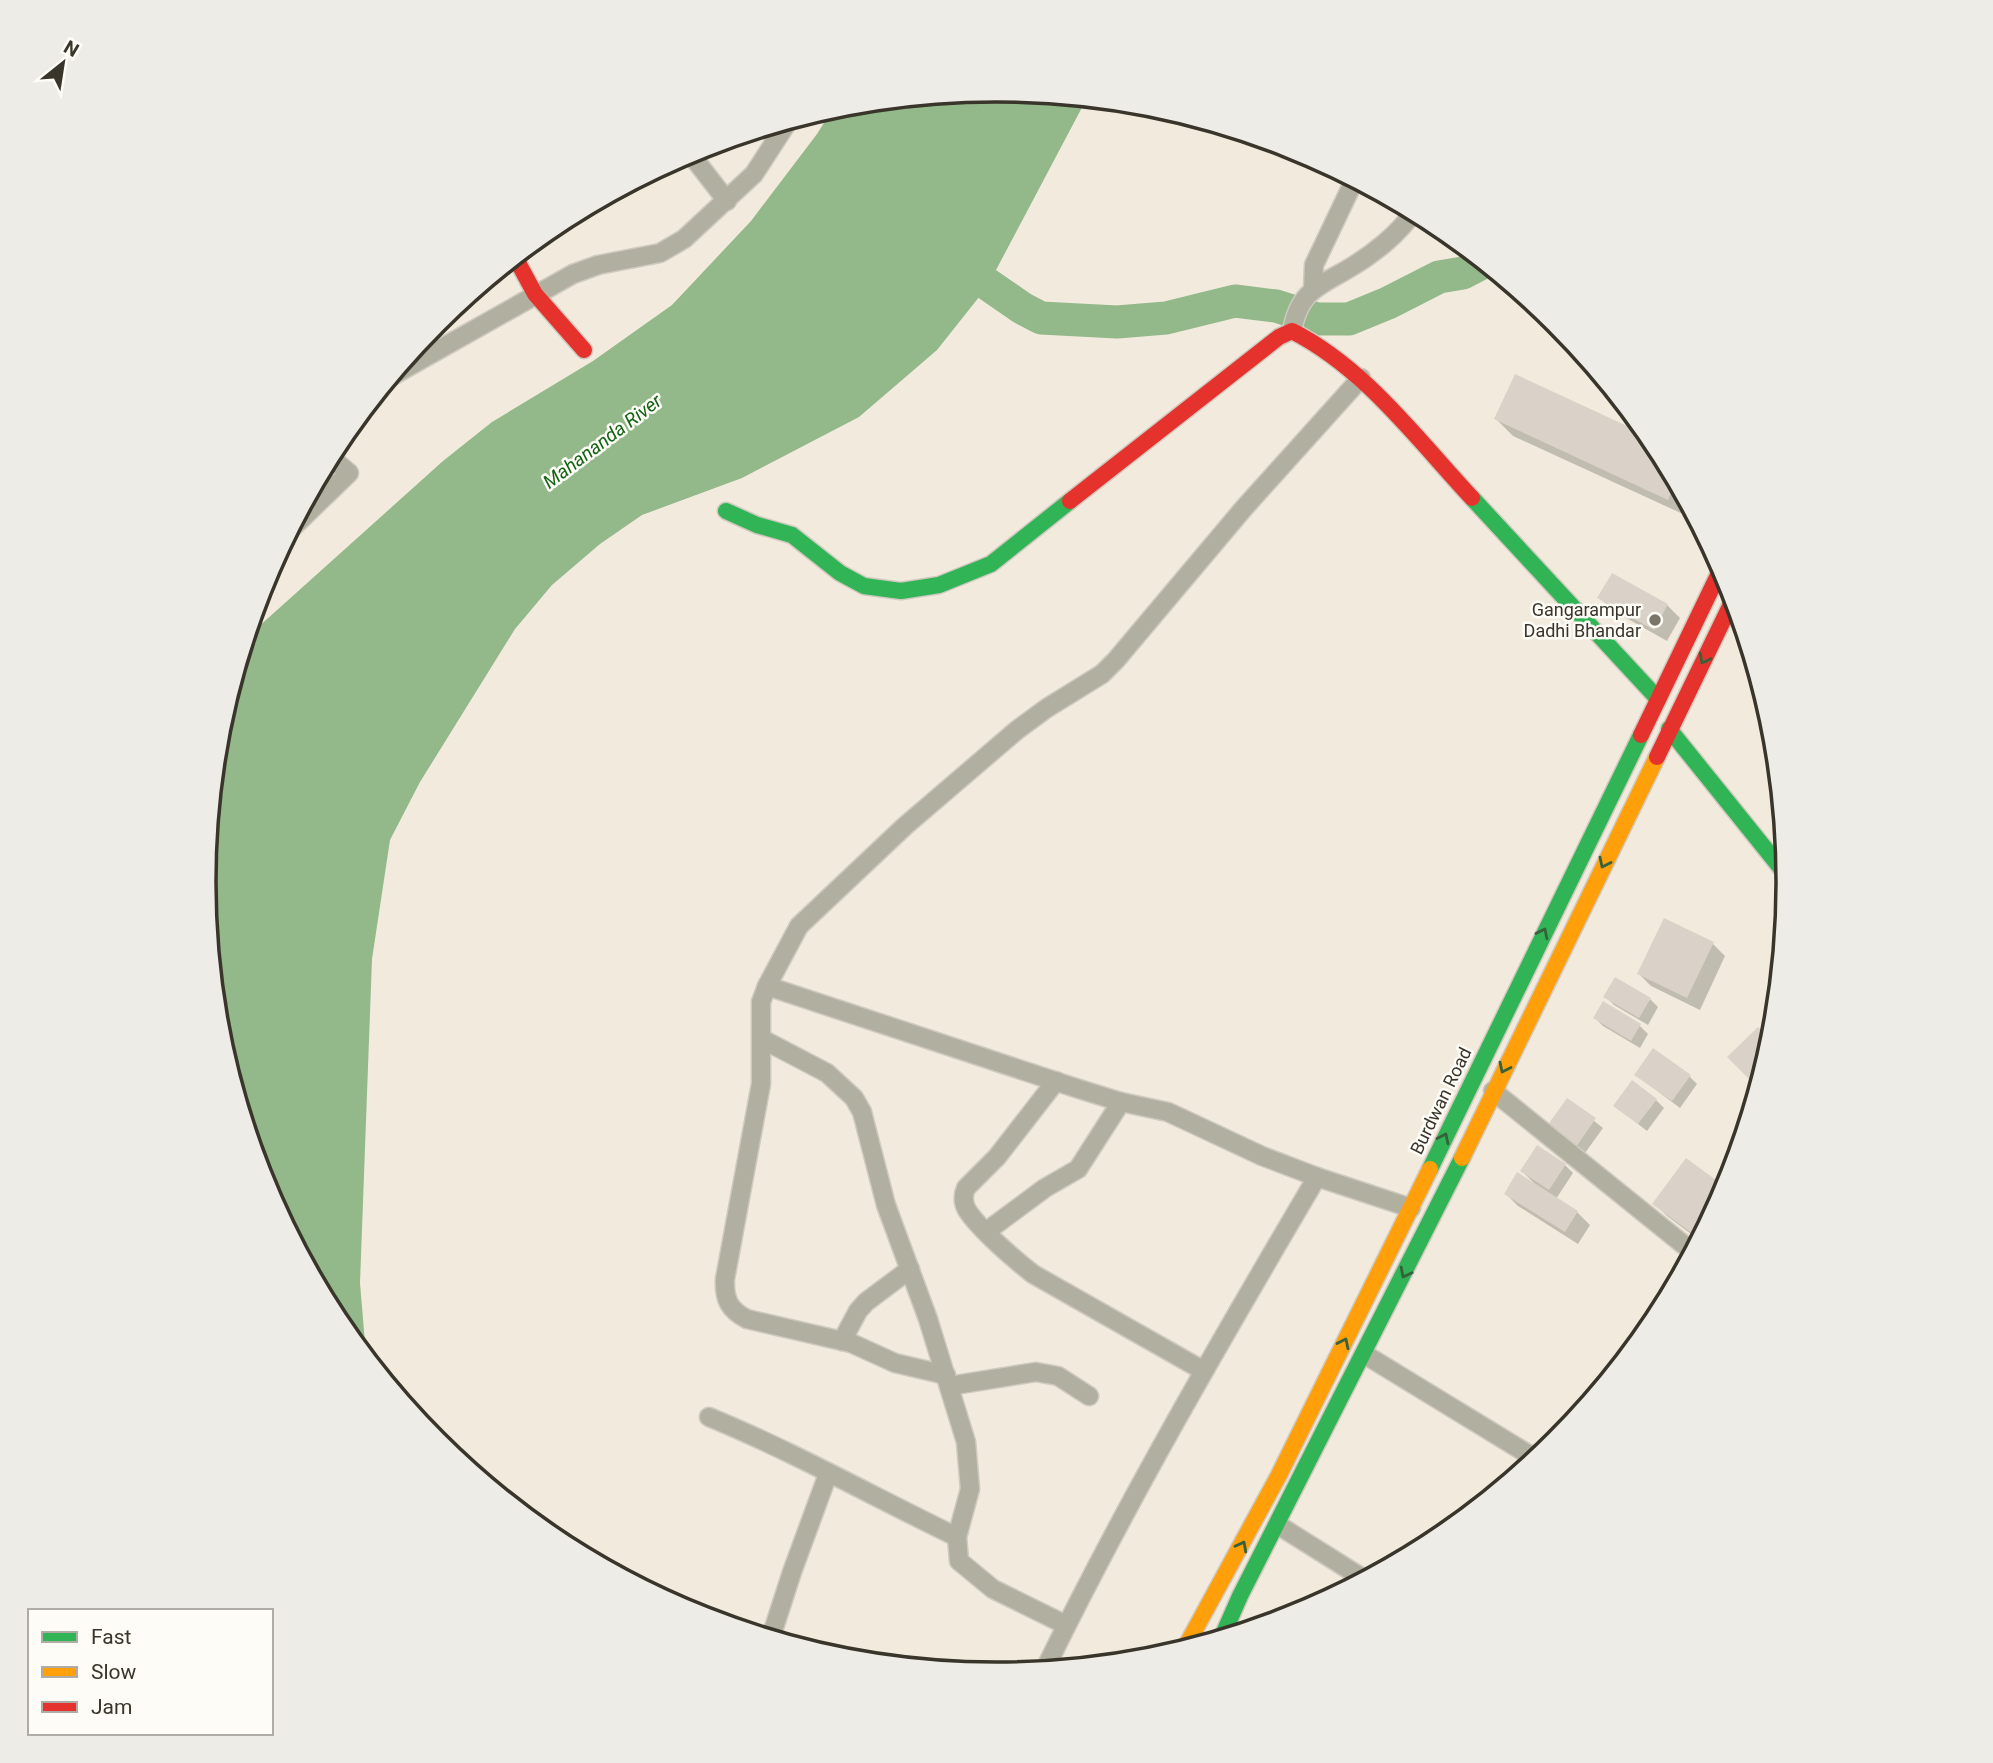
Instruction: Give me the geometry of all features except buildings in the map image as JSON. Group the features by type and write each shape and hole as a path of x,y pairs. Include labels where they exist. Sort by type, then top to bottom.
{"main road":[{"path":"520,265 536,294 584,350"},
{"path":"1300,311 1308,339 1361,378 1658,699"},
{"path":"726,511 762,528 788,532 805,542 847,578 874,588 911,592 967,575 991,564 1279,337 1300,311"},
{"name":"Burdwan Road","path":"1191,1637 1279,1475 1716,580"},
{"path":"1227,1626 1434,1216 1728,611"},
{"path":"1669,729 1776,862"},
{"path":"1226,1576 1245,1586"}],"street":[{"path":"413,364 573,274 598,265 660,253 684,239 754,174 779,133"},
{"path":"697,162 727,201"},
{"path":"1300,311 1314,265 1351,187"},
{"path":"1300,311 1318,285 1349,269 1395,235 1408,219"},
{"path":"1089,1396 1058,1376 1036,1371 947,1381 895,1363 861,1346 735,1314 724,1295 724,1279 761,1084 761,1002 790,937 799,926 905,826 1017,730 1102,674 1361,378"},
{"path":"312,509 349,473 338,464"},
{"path":"767,986 1122,1102 1180,1117 1262,1156 1410,1208"},
{"path":"762,1039 827,1073 854,1098 862,1112 886,1205 911,1269 966,1442 970,1489 957,1537 959,1561 993,1589 1066,1625"},
{"path":"1056,1081 997,1157 963,1194 966,1209 1008,1254 1032,1274 1204,1371"},
{"path":"1493,1091 1684,1245"},
{"path":"987,1231 1045,1188 1078,1169 1122,1102"},
{"path":"1049,1660 1204,1371 1317,1177"},
{"path":"842,1341 858,1311 911,1269"},
{"path":"1364,1354 1527,1453"},
{"path":"709,1417 790,1452 828,1474 957,1537"},
{"path":"774,1628 828,1474"},
{"path":"1278,1525 1355,1573"}],"water":[{"name":"Mahananda River","path":"996,102 1083,106 987,287 937,350 859,417 742,478 642,515 600,544 552,585 515,629 420,782 390,840 372,959 360,1283 365,1338 321,1272 276,1180 243,1083 231,1034 223,983 216,882 223,780 231,729 260,625 443,461 492,422 593,361 672,305 751,221 825,121 895,108"}],"waterway":[{"path":"951,259 1041,318 1117,322 1166,318 1235,301 1276,306 1317,319 1349,319 1439,277 1463,273 1475,267"}],"traffic: fast":[{"path":"1472,498 1658,699"},
{"path":"726,511 757,525 792,535 840,573 864,586 901,591 939,585 991,564 1070,501"},
{"path":"1669,729 1776,862"},
{"path":"1430,1169 1641,735"},
{"path":"1227,1626 1462,1158"}],"traffic: slow":[{"path":"1462,1158 1657,757"},
{"path":"1191,1637 1279,1475 1430,1169"}],"traffic: jam":[{"path":"519,265 535,294 584,350"},
{"path":"1070,501 1279,337 1292,331 1318,346 1367,385 1472,498"},
{"path":"1641,735 1716,580"},
{"path":"1657,757 1728,611"}],"place":[{"name":"Gangarampur Dadhi Bhandar","path":"1655,620"}]}
